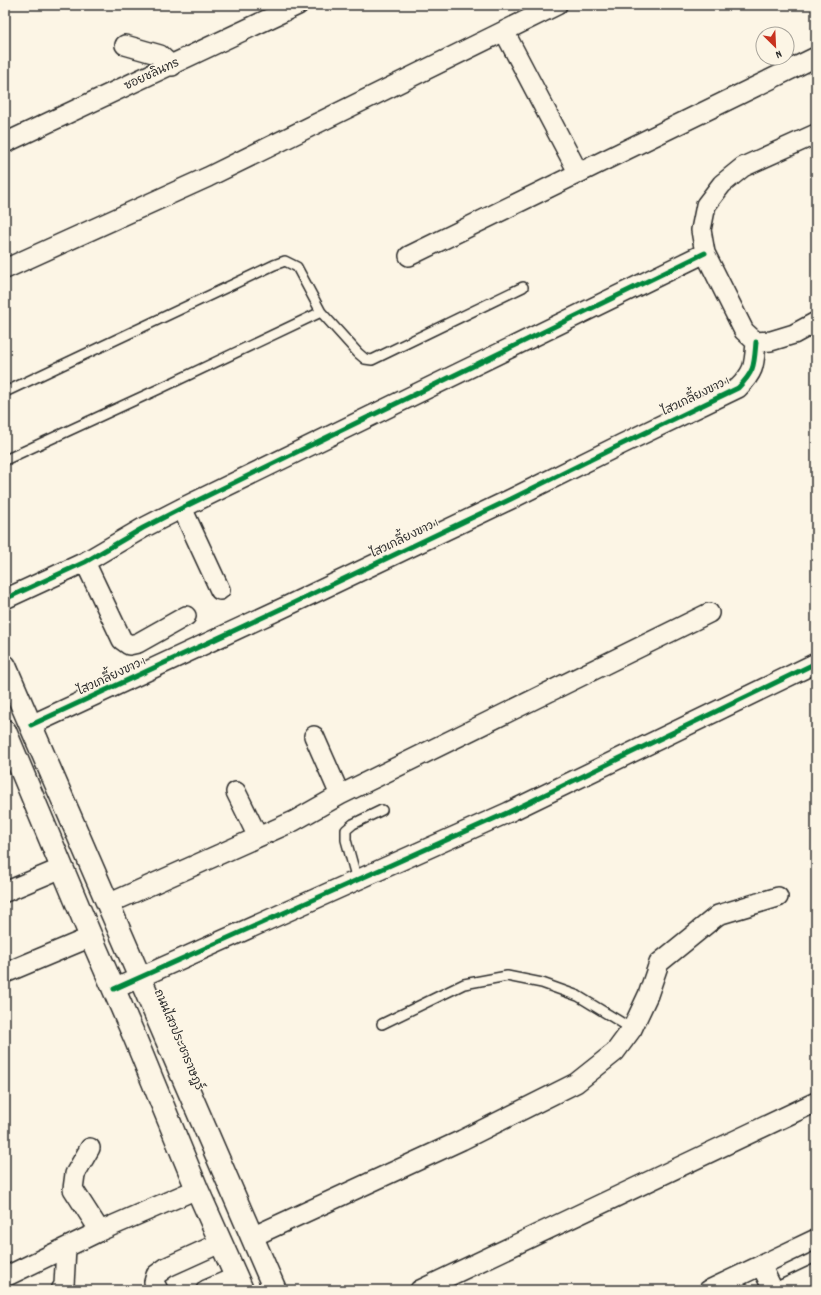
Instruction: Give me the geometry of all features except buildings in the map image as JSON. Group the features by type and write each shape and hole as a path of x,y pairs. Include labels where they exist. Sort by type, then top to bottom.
{"main road":[{"name":"ถนนไสวประชาราษฎร์","path":"5,666 275,1290"},
{"path":"5,731 135,1038 197,1189 239,1284"}],"street":[{"name":"ซอยชลินทร","path":"5,143 172,66 298,5"},
{"path":"5,269 208,177 557,5"},
{"path":"504,31 578,172"},
{"path":"125,45 160,55 172,66"},
{"path":"409,256 578,172 816,57"},
{"path":"816,134 743,167 722,184 706,205 701,230 705,253 744,331 756,342 772,342 794,334 816,322"},
{"path":"5,599 85,562 143,528 182,508 705,253"},
{"name":"ไสวเกลี้ยงขาว 1","path":"31,725 511,500 738,388 748,378 754,367 756,342"},
{"path":"182,508 220,590"},
{"path":"85,562 122,640 129,645 138,643 186,616"},
{"path":"108,904 294,821 340,795 709,613"},
{"path":"114,989 509,812 816,664"},
{"path":"314,736 340,795"},
{"path":"236,792 258,837"},
{"path":"5,892 62,868"},
{"path":"252,1237 462,1140 576,1082 615,1052 632,1029 648,995 659,963 718,914 778,897"},
{"path":"5,972 91,937"},
{"path":"420,1290 816,1102"},
{"path":"90,1148 75,1174 73,1189 100,1231"},
{"path":"5,1277 100,1231 197,1189"},
{"path":"709,1290 816,1239"},
{"path":"158,1290 154,1282 156,1275 167,1267 220,1243"},
{"path":"62,1290 64,1285 66,1248"},
{"path":"761,1265 773,1290"},
{"path":"782,1290 816,1274"},
{"path":"206,1290 239,1284"}],"lane":[{"path":"5,392 285,261 296,267 321,312 358,353 365,359 372,360 523,287"},
{"path":"5,460 321,312"},
{"path":"357,880 346,840 346,830 353,824 382,810"},
{"path":"382,1024 464,984 507,976 542,983 578,996 632,1029"}],"cycle path":[{"path":"5,599 85,562 143,528 182,508 705,253"},
{"path":"31,725 287,606 738,388 748,377 753,367 756,342"},
{"path":"114,989 509,812 816,663"}]}
